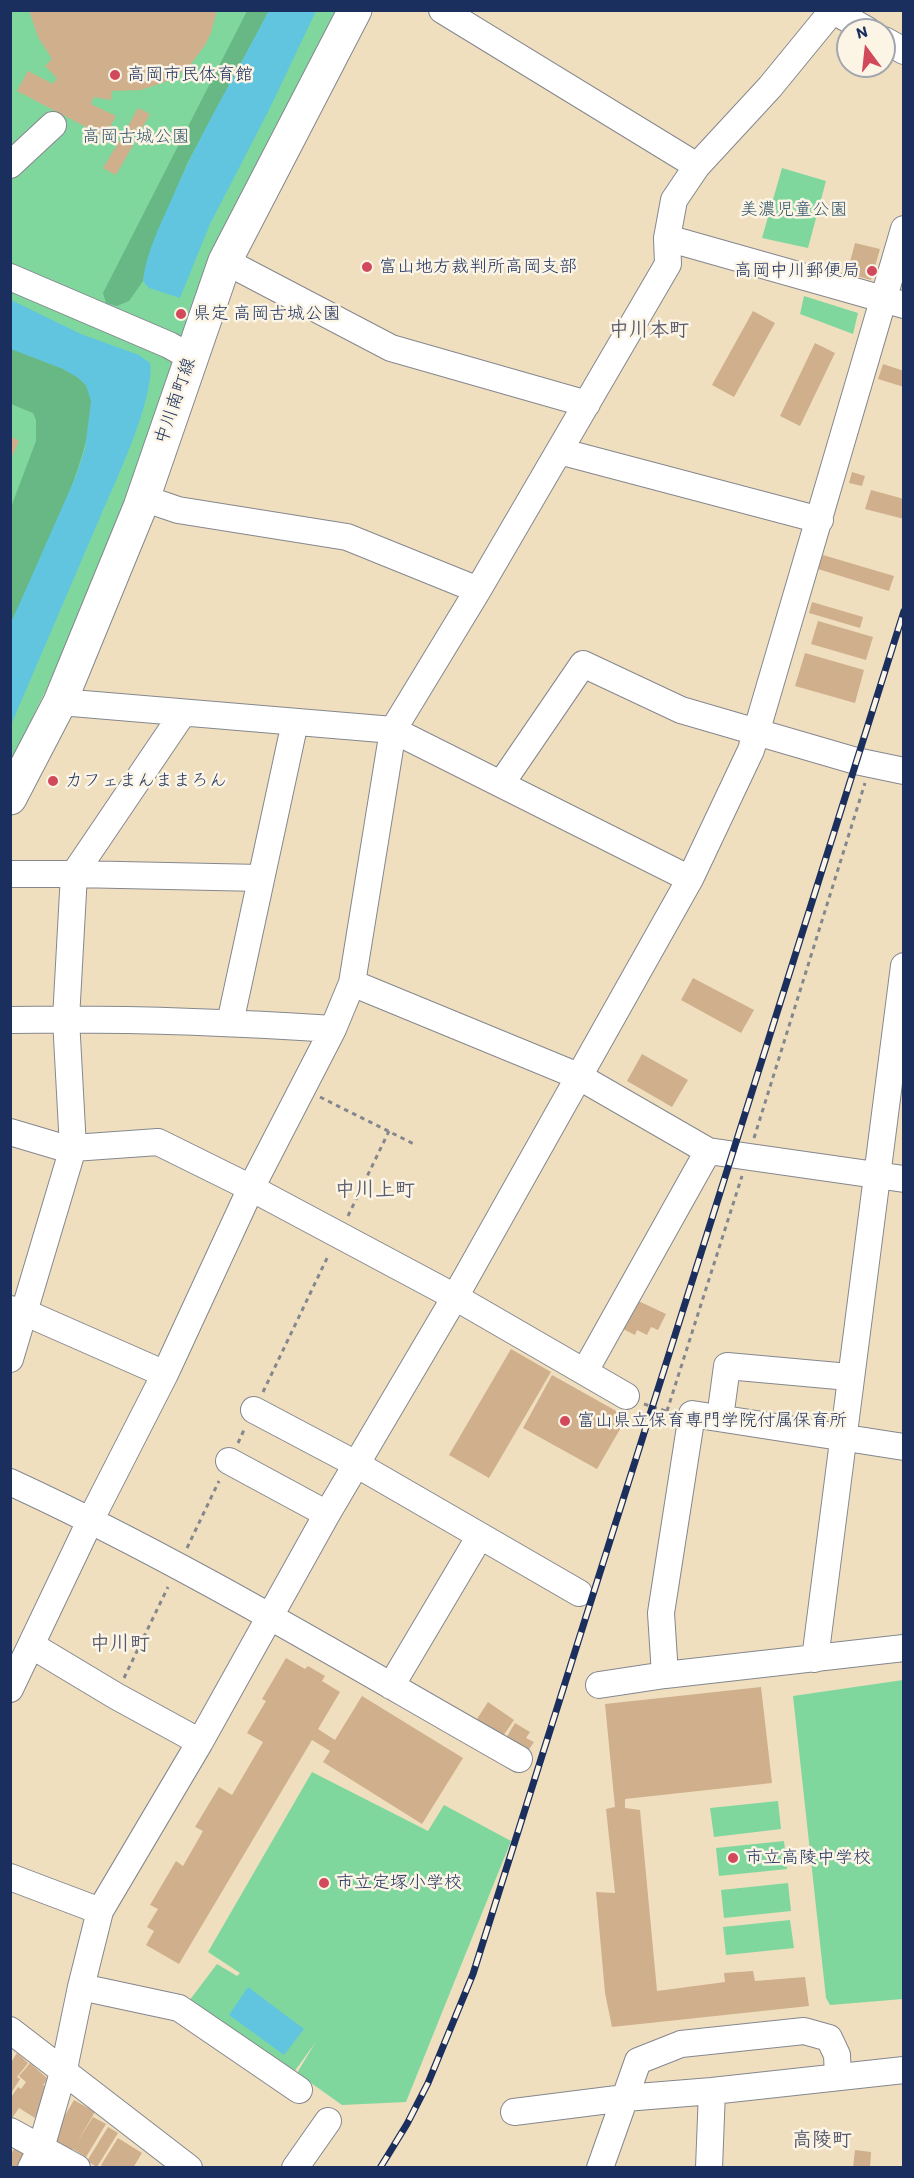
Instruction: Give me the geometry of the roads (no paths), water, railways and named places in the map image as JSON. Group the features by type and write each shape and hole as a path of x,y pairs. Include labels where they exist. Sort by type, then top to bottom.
{"main road":[{"name":"中川南町線","path":"10,798 60,702 143,498 180,351 354,10"}],"street":[{"path":"10,1689 90,1519 165,1374 251,1188 333,1029 352,983 393,730 668,264 667,238 674,200 698,166 770,87 833,11"},
{"path":"454,12 698,166"},
{"path":"10,165 53,125"},
{"path":"36,2158 64,2069 100,1911 200,1742 327,1514 454,1297 690,879 751,750 820,520 892,302 903,229"},
{"path":"667,238 892,302"},
{"path":"225,261 391,348 586,404"},
{"path":"10,277 180,351"},
{"path":"559,451 820,520"},
{"path":"143,498 178,510 347,537 477,590"},
{"path":"501,784 584,664 681,710 903,771"},
{"path":"60,702 393,730 690,879"},
{"path":"10,1359 17,1311 73,1149 66,1019 74,874 183,713"},
{"path":"230,1023 295,722"},
{"path":"10,874 261,878"},
{"path":"814,1659 903,966"},
{"path":"352,983 578,1076 708,1151 903,1179"},
{"path":"10,1020 230,1023 333,1029"},
{"path":"10,1132 73,1149 158,1142 251,1188 454,1297 626,1396"},
{"path":"585,1371 708,1151"},
{"path":"17,1311 165,1374"},
{"path":"720,1418 727,1366 849,1377"},
{"path":"254,1410 356,1464 579,1593"},
{"path":"664,1675 661,1614 692,1414 903,1447"},
{"path":"229,1461 327,1514"},
{"path":"10,1482 90,1519 392,1686 486,1745 519,1759"},
{"path":"392,1686 480,1536"},
{"path":"31,1646 200,1742"},
{"path":"599,1685 664,1675 903,1648"},
{"path":"10,1877 100,1911"},
{"path":"81,1987 179,2008 299,2090"},
{"path":"10,2030 64,2069 189,2168"},
{"path":"600,2168 638,2061 681,2044 804,2031 829,2038 837,2055 838,2077"},
{"path":"514,2112 625,2098 903,2070"},
{"path":"709,2168 711,2091"},
{"path":"295,2168 328,2121"},
{"path":"10,2131 36,2158 77,2168"}],"water":[{"path":"269,10 316,11 269,110 210,224 180,298 149,288 143,281 157,231 205,130"},
{"path":"11,300 81,334 139,355 150,363 150,378 141,418 116,482 11,725 11,623 76,476 85,449 91,401 86,385 77,377 63,369 11,349"},
{"path":"248,1987 304,2029 284,2055 229,2015"}],"railway":[{"path":"380,2168 407,2124 428,2083 473,1974 904,611"}],"place":[{"name":"高岡市民体育館","path":"115,75"},
{"name":"富山地方裁判所高岡支部","path":"367,267"},
{"name":"高岡中川郵便局","path":"872,271"},
{"name":"県定 高岡古城公園","path":"181,314"},
{"name":"カフェまんままろん","path":"53,781"},
{"name":"富山県立保育専門学院付属保育所","path":"565,1421"},
{"name":"市立高陵中学校","path":"733,1858"},
{"name":"市立定塚小学校","path":"324,1883"}],"district":[{"name":"中川本町","path":"649,331"},
{"name":"中川上町","path":"375,1191"},
{"name":"中川町","path":"120,1645"},
{"name":"高陵町","path":"822,2141"}],"park label":[{"name":"高岡古城公園","path":"136,137"},
{"name":"美濃児童公園","path":"794,210"}]}
